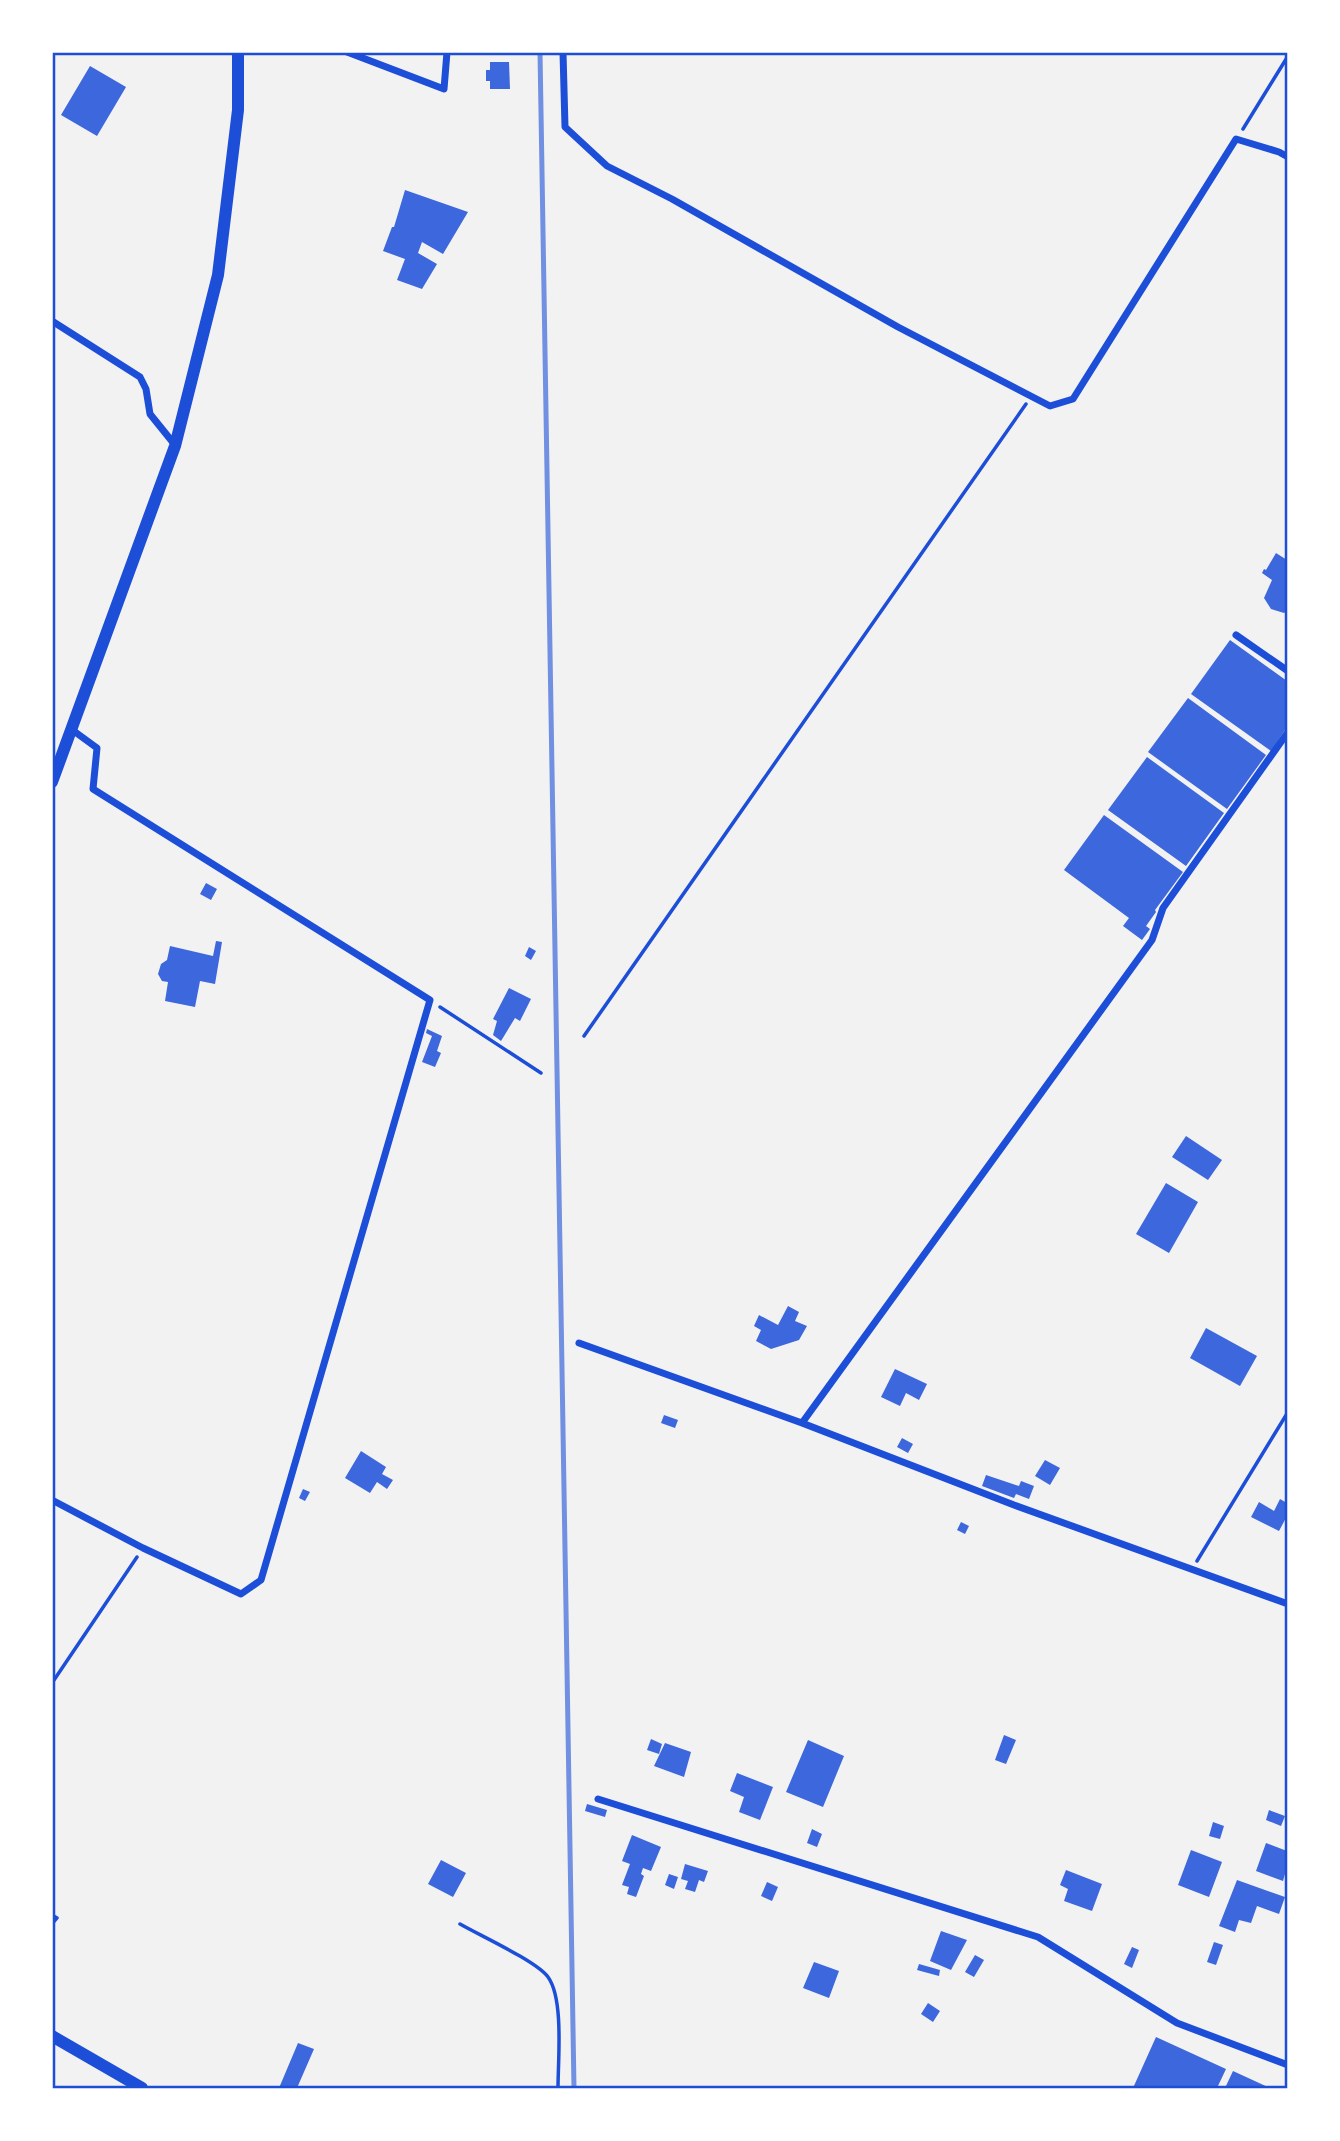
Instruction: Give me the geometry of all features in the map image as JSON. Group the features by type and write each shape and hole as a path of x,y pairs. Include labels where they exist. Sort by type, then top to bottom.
{"main road":[{"path":"52,782 175,446 218,275 238,110 238,52"},
{"path":"52,2036 142,2088"}],"street":[{"path":"347,52 444,89 447,52"},
{"path":"563,52 565,127 607,166 672,199 898,327 1050,406 1073,399 1236,139 1287,157"},
{"path":"52,321 141,377 150,414 175,446"},
{"path":"1236,635 1287,671"},
{"path":"52,1500 143,1548 241,1594 261,1580 430,1000 93,789 97,748 70,728"},
{"path":"802,1423 1152,940 1163,908 1287,732"},
{"path":"579,1343 1287,1604"},
{"path":"598,1800 1038,1937 1177,2023 1287,2065"}],"path":[{"path":"1236,139 1287,56"},
{"path":"584,1035 1031,397"},
{"path":"430,1000 541,1073"},
{"path":"1192,1569 1287,1412"},
{"path":"52,1683 143,1548"},
{"path":"52,1915 57,1918 52,1924"},
{"path":"460,1924 535,1966 552,1984 557,2001 558,2088"}],"building":[{"path":"490,62 509,62 510,89 490,89 490,81 486,81 486,70 490,70"},
{"path":"90,66 126,87 97,136 61,115"},
{"path":"405,190 468,212 443,254 422,242 418,253 437,264 422,289 397,280 405,259 383,251 394,227"},
{"path":"1276,553 1287,560 1287,611 1284,613 1271,609 1264,598 1272,580 1262,573"},
{"path":"1230,640 1287,681 1287,727 1271,751 1191,694"},
{"path":"1188,698 1266,755 1227,809 1148,752"},
{"path":"1147,757 1224,813 1186,866 1108,810"},
{"path":"1104,815 1183,872 1155,910 1146,926 1150,929 1142,940 1123,926 1129,918 1064,870"},
{"path":"206,883 217,889 211,900 200,894"},
{"path":"216,941 222,942 215,984 200,981 195,1007 165,1001 168,982 162,981 158,974 161,964 167,960 170,946 213,956"},
{"path":"529,947 536,951 531,960 525,956"},
{"path":"509,988 531,999 520,1021 515,1018 501,1041 493,1035 497,1021 493,1019"},
{"path":"427,1029 442,1036 437,1051 441,1053 435,1067 422,1062 432,1036 426,1033"},
{"path":"1186,1136 1222,1160 1208,1180 1172,1157"},
{"path":"1166,1183 1198,1202 1169,1253 1136,1234"},
{"path":"788,1306 799,1312 795,1321 807,1326 799,1340 771,1349 756,1341 761,1330 754,1326 759,1315 778,1325"},
{"path":"1206,1328 1257,1356 1240,1386 1190,1358"},
{"path":"895,1369 927,1384 919,1400 906,1393 900,1406 881,1397"},
{"path":"664,1415 678,1420 675,1428 661,1423"},
{"path":"902,1438 913,1444 908,1453 897,1447"},
{"path":"361,1451 386,1467 382,1474 393,1480 387,1489 377,1482 370,1493 345,1478"},
{"path":"1045,1460 1060,1468 1050,1485 1035,1476"},
{"path":"986,1475 1019,1486 1021,1481 1034,1486 1029,1499 1016,1494 1014,1498 982,1486"},
{"path":"303,1489 310,1492 305,1501 299,1498"},
{"path":"1280,1499 1287,1503 1287,1516 1279,1531 1251,1517 1259,1502 1274,1511"},
{"path":"961,1522 969,1526 965,1534 957,1530"},
{"path":"1004,1735 1016,1740 1006,1764 995,1760"},
{"path":"651,1739 662,1744 659,1754 647,1750"},
{"path":"808,1740 844,1756 823,1807 786,1792"},
{"path":"665,1743 691,1752 684,1777 654,1766"},
{"path":"737,1773 773,1787 760,1820 739,1812 744,1797 730,1791"},
{"path":"587,1804 607,1810 605,1817 585,1811"},
{"path":"1269,1810 1285,1816 1281,1826 1266,1820"},
{"path":"1213,1822 1224,1826 1220,1839 1209,1836"},
{"path":"812,1829 822,1834 817,1847 807,1843"},
{"path":"632,1835 661,1847 651,1871 643,1868 641,1874 644,1876 636,1897 627,1894 629,1887 622,1885 630,1864 622,1861"},
{"path":"1266,1843 1287,1851 1287,1867 1283,1881 1256,1871"},
{"path":"1191,1850 1222,1862 1209,1897 1178,1885"},
{"path":"441,1860 466,1873 453,1897 428,1884"},
{"path":"685,1864 708,1871 704,1882 699,1880 695,1892 685,1889 688,1881 681,1879"},
{"path":"1066,1870 1102,1884 1092,1911 1064,1901 1068,1889 1060,1885"},
{"path":"669,1874 678,1877 674,1889 665,1885"},
{"path":"1237,1880 1285,1897 1279,1914 1257,1906 1251,1923 1239,1920 1235,1932 1219,1926"},
{"path":"767,1882 778,1887 772,1901 761,1896"},
{"path":"941,1931 967,1940 951,1970 930,1961"},
{"path":"1214,1942 1223,1945 1216,1965 1207,1962"},
{"path":"1132,1947 1139,1950 1132,1968 1124,1964"},
{"path":"975,1955 984,1960 974,1977 965,1972"},
{"path":"814,1962 839,1971 829,1998 803,1988"},
{"path":"919,1964 940,1970 939,1976 917,1970"},
{"path":"928,2003 940,2011 933,2022 921,2014"},
{"path":"1156,2037 1226,2069 1217,2088 1133,2088"},
{"path":"298,2043 314,2049 297,2088 279,2088"},
{"path":"1233,2071 1270,2088 1225,2088"}],"railway":[{"path":"540,52 574,2088"}]}
